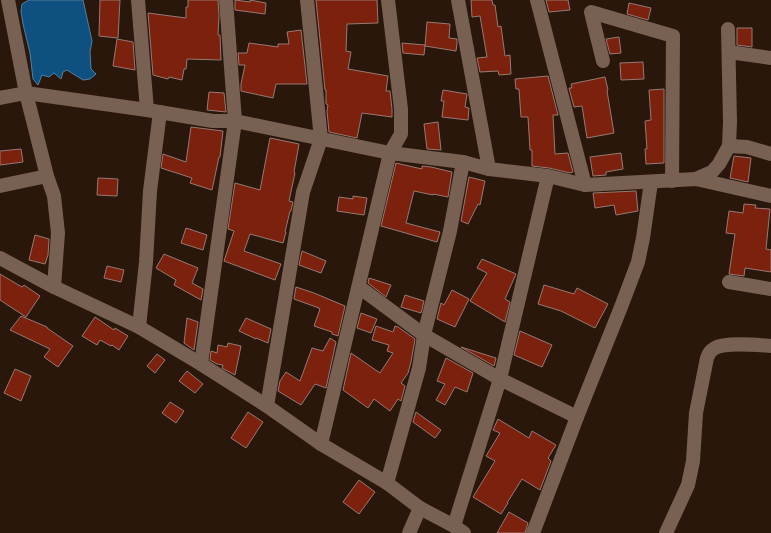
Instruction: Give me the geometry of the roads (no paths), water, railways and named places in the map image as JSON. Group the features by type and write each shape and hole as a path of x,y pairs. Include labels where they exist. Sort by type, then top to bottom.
{"street":[{"path":"8,0 26,93 47,176 54,196 58,234 54,288"},
{"path":"138,0 153,111 146,262 139,327"},
{"path":"201,364 235,121 226,0"},
{"path":"266,406 303,192 321,139 307,0"},
{"path":"321,444 390,153 401,134 401,109 388,0"},
{"path":"458,0 489,169"},
{"path":"537,0 585,185"},
{"path":"603,61 591,12 674,36 672,180"},
{"path":"696,179 712,172 719,164 729,146 730,122 728,30"},
{"path":"728,52 771,58"},
{"path":"0,98 26,93 214,121 235,121 390,153 463,162 489,169 548,176 585,185 696,179 771,196"},
{"path":"729,146 747,147 771,154"},
{"path":"387,483 419,368 424,335 450,231 463,162"},
{"path":"0,186 47,176"},
{"path":"0,258 54,288 139,327 201,364 321,444 387,483 420,508 459,529 500,379 548,176"},
{"path":"533,533 638,262 651,182"},
{"path":"729,282 771,288"},
{"path":"359,287 424,335 500,379 577,417"},
{"path":"666,533 688,485 693,461 696,413 707,358 710,351 716,347 726,345 771,346"},
{"path":"409,533 420,508"}],"water":[{"path":"29,0 83,0 92,41 90,52 91,69 96,74 90,79 83,80 67,70 63,72 61,79 54,73 49,77 42,75 38,85 33,79 30,53 21,11 22,4"}]}
